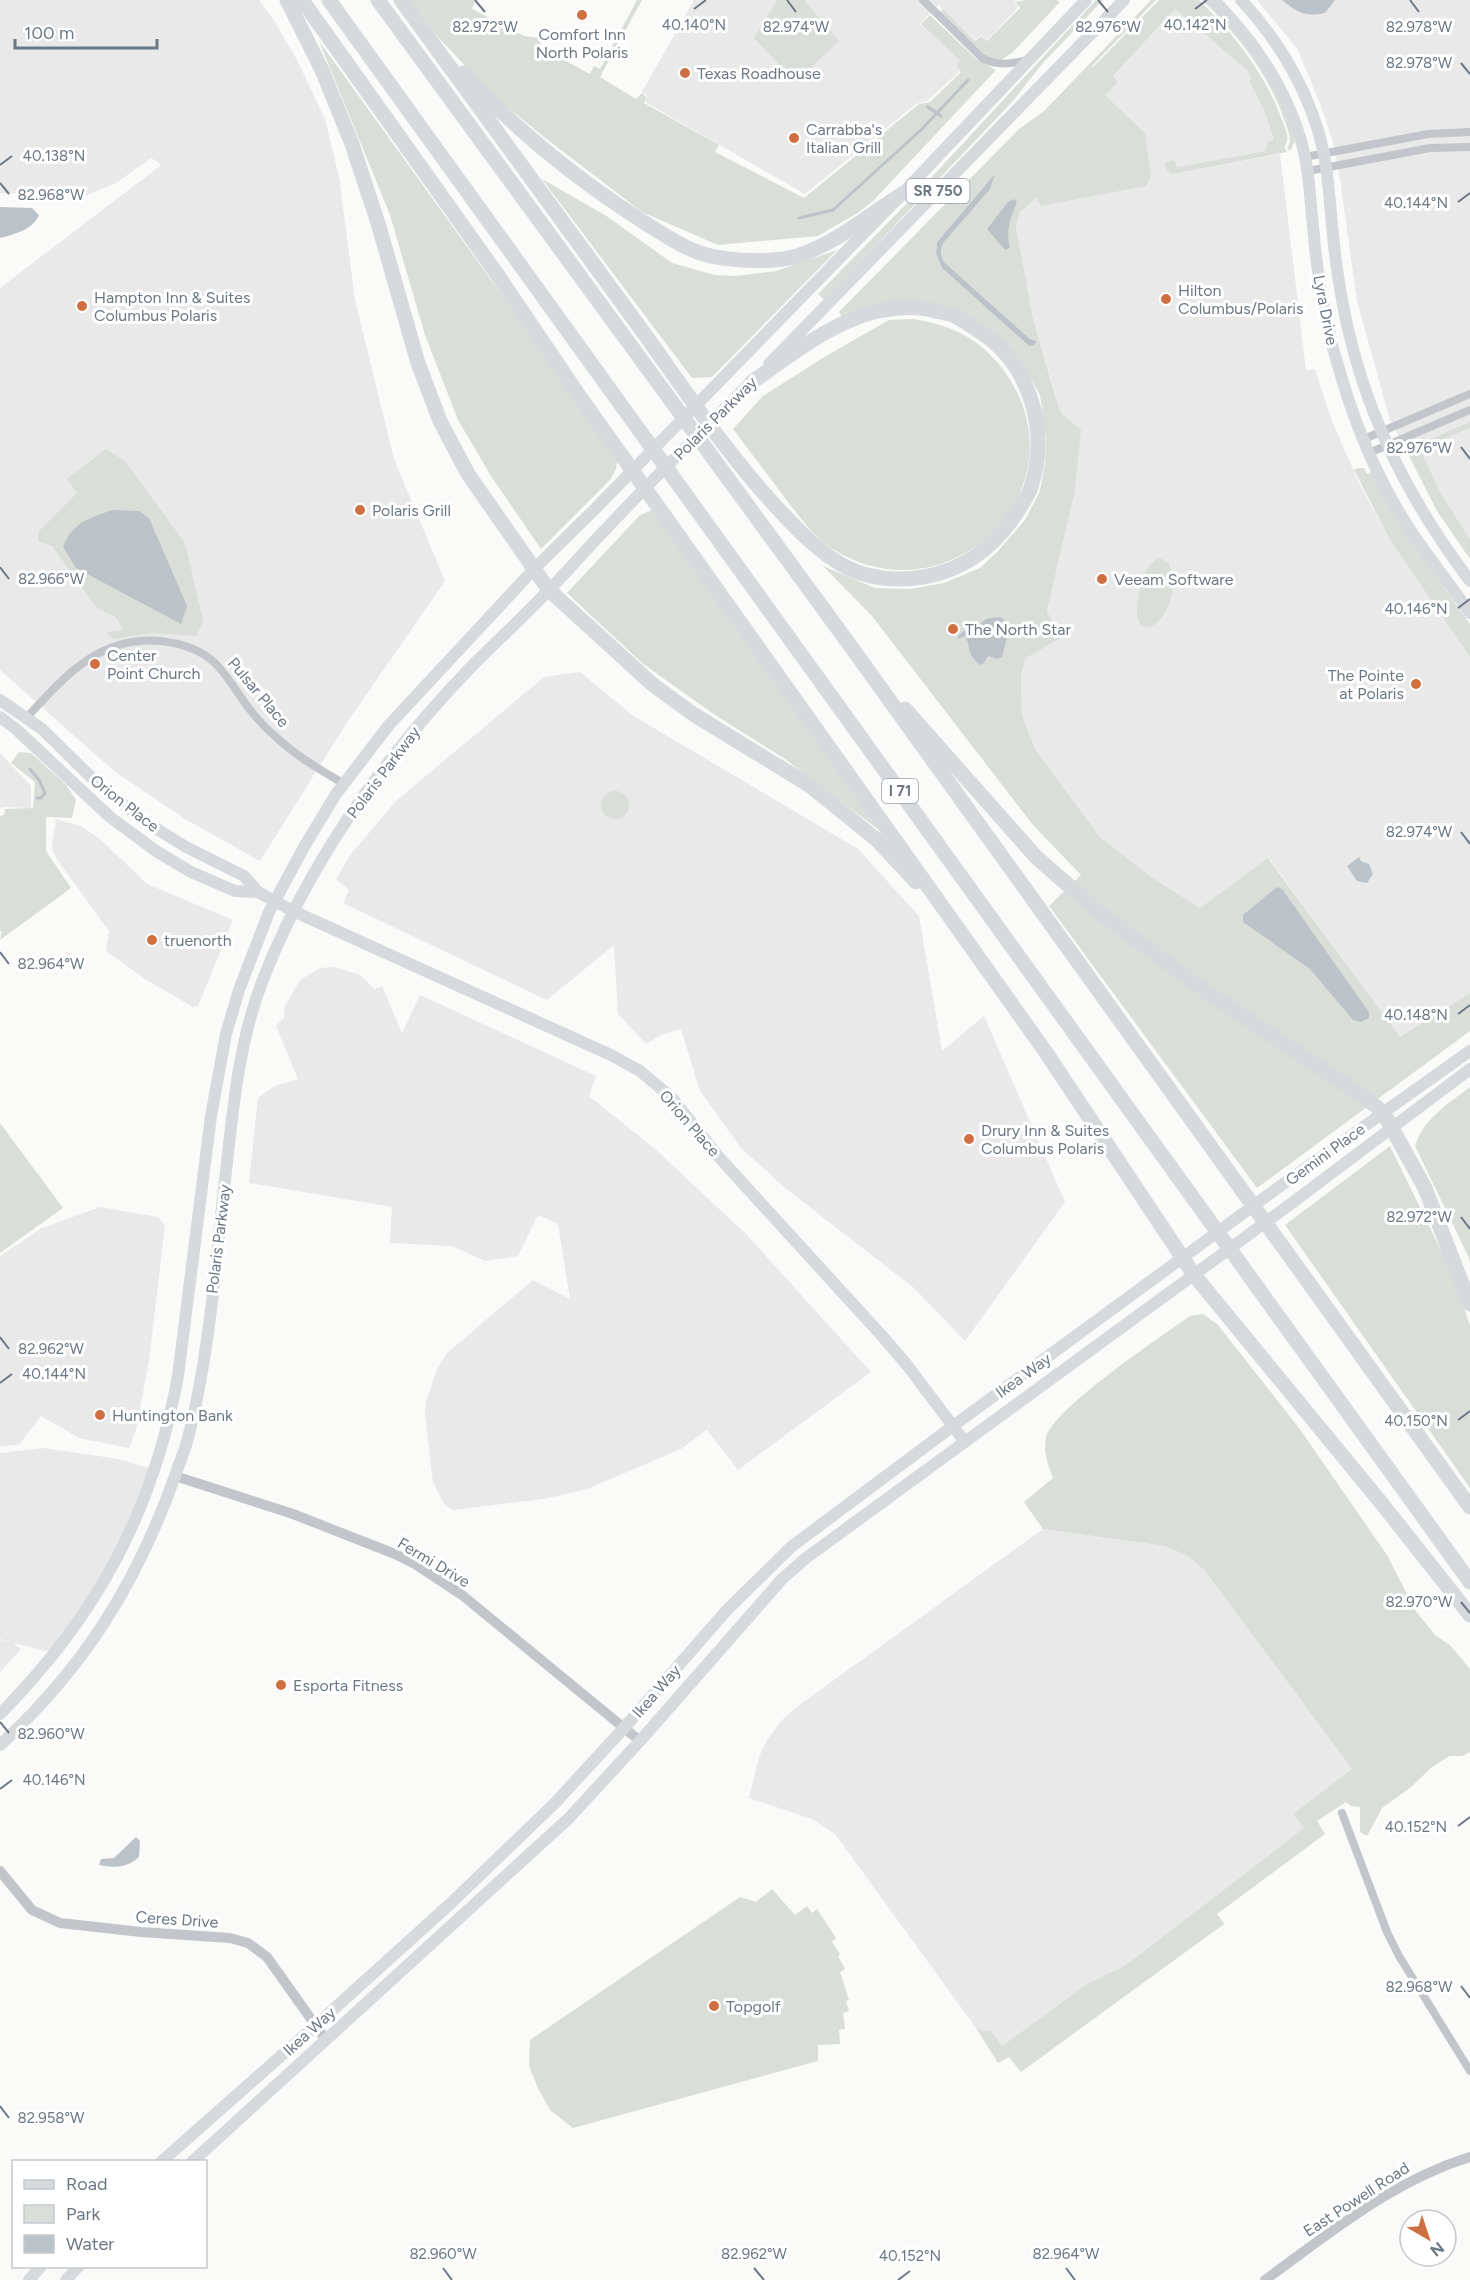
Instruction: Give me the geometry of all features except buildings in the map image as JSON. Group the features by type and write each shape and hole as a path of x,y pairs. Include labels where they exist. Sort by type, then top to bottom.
{"highway":[{"path":"287,0 322,70 352,144 430,398 468,474 549,591 652,684 693,714 809,785 877,840 958,928"},
{"path":"302,0 497,274 578,394 1045,1051 1194,1275 1470,1615"},
{"name":"I 71","path":"329,0 1470,1582"},
{"name":"I 71","path":"378,0 852,648 1470,1507"},
{"path":"401,0 466,75 535,142 596,191 670,238 710,256 760,261 795,256 823,245 903,194"},
{"path":"401,0 750,479 820,551 846,567 870,577 906,580 942,573 969,560 996,541 1012,520 1030,489 1036,458 1037,423 1030,392 1014,364 1000,348 985,335 951,314 918,307 887,308 855,317 826,332 752,382"},
{"path":"852,648 1036,857 1100,913 1197,985 1363,1096 1383,1112 1425,1188 1470,1304"}],"main road":[{"name":"Polaris Parkway","path":"0,1714 63,1644 99,1590 114,1565 155,1470 172,1409 178,1376 218,1072 226,1034 254,948 304,847 344,784 389,725 534,569 903,194 1086,0"},
{"name":"Polaris Parkway","path":"0,1745 60,1684 110,1616 153,1536 188,1439 203,1367 229,1144 247,1035 262,984 293,911 351,813 381,770 471,667 549,591 609,525 752,382 1124,0"},
{"name":"Lyra Drive","path":"1214,0 1250,40 1269,67 1288,104 1300,137 1308,171 1319,286 1329,335 1342,380 1369,453 1407,526 1470,613"},
{"name":"Lyra Drive","path":"1240,0 1272,36 1290,65 1319,131 1326,168 1338,283 1360,374 1381,432 1424,516 1470,580"},
{"name":"Orion Place","path":"0,700 27,717 126,807 186,847 244,876 258,892 275,902 611,1055 640,1071 672,1098 717,1155 883,1337 965,1442"},
{"path":"0,707 18,717 27,717"},
{"name":"Orion Place","path":"0,717 16,729 110,817 156,851 192,872 235,891 258,892"},
{"name":"Gemini Place","path":"1183,1258 1470,1051"},
{"name":"Gemini Place","path":"1194,1275 1470,1069"},
{"name":"Ikea Way","path":"163,2160 450,1904 548,1810 624,1728 726,1611 770,1566 800,1540 1183,1258"},
{"name":"Ikea Way","path":"194,2160 568,1819 640,1742 782,1579 806,1558 1194,1275"},
{"path":"29,2280 38,2268"},
{"path":"66,2280 77,2268"}],"street":[{"path":"925,3 982,58 991,63 1000,65 1030,60"},
{"path":"1305,157 1428,134 1451,131 1470,132"},
{"path":"1308,171 1431,148 1470,147"},
{"path":"1364,439 1470,394"},
{"path":"1369,453 1470,410"},
{"name":"Pulsar Place","path":"27,717 68,674 99,652 119,644 140,640 170,642 195,650 214,663 231,682 247,706 276,737 316,767 344,784"},
{"name":"Fermi Drive","path":"175,1476 293,1514 415,1564 462,1595 640,1742"},
{"path":"1342,1812 1384,1925 1399,1956 1470,2071"},
{"name":"Ceres Drive","path":"0,1871 32,1910 60,1923 141,1932 230,1938 249,1943 267,1957 326,2040"},
{"name":"East Powell Road","path":"1265,2280 1389,2192 1421,2174 1470,2157"}],"shaded area":[{"path":"0,0 259,0 297,60 325,119 339,177 355,300 394,459 445,581 346,724 260,861 185,819 114,771 0,670 0,288 160,166 151,158 116,183 87,195 0,193"},
{"path":"694,0 1024,0 1014,1 1018,8 987,40 981,35 975,40 938,5 920,24 960,61 956,66 960,71 927,101 916,104 805,194 645,102 647,95 642,92"},
{"path":"1257,0 1470,0 1470,423 1406,450 1390,420 1357,301 1333,142 1298,50"},
{"path":"1175,9 1248,71 1251,79 1249,81 1261,103 1274,140 1267,143 1267,151 1176,167 1173,160 1167,161 1164,167 1173,174 1280,154 1306,370 1315,369 1331,419 1360,485 1390,540 1470,657 1470,993 1400,1038 1269,858 1200,908 1150,876 1100,837 1035,749 1022,715 1021,673 1026,658 1060,638 1047,611 1074,495 1068,421 1061,413 1033,318 1016,227 1020,212 1028,204 1037,198 1039,206 1145,133 1105,95 1113,76"},
{"path":"1470,428 1470,539 1441,494 1420,449"},
{"path":"580,672 632,715 858,849 919,916 942,1051 984,1016 1065,1202 965,1341 914,1288 784,1187 741,1148 700,1091 681,1029 661,1035 646,1044 618,1014 614,945 547,1000 343,903 349,890 336,879 351,854 396,801 544,677"},
{"path":"0,753 31,786 31,808 3,807 0,809"},
{"path":"56,819 81,826 99,838 147,884 233,920 198,1006 193,1007 145,979 106,951 109,931 56,858 52,847"},
{"path":"335,967 360,975 375,989 382,986 402,1033 420,995 596,1076 589,1096 654,1148 747,1235 871,1372 738,1470 707,1430 681,1449 587,1489 544,1499 453,1510 444,1504 433,1482 425,1415 426,1402 437,1369 447,1353 533,1280 570,1299 558,1224 538,1215 518,1256 485,1261 452,1246 390,1243 392,1207 249,1183 258,1098 275,1086 298,1079 276,1026 284,1018 285,1006 300,980 320,968"},
{"path":"100,1207 158,1217 165,1225 149,1361 136,1430 129,1448 79,1438 41,1416 19,1445 0,1446 0,1256 42,1228"},
{"path":"43,1448 119,1459 155,1470 140,1509 55,1653 13,1643 21,1649 0,1672 0,1640 11,1642 0,1639 0,1453"},
{"path":"1043,1529 1165,1546 1188,1556 1205,1571 1352,1769 1293,1814 1304,1828 1126,1965 1087,1984 1002,2046 976,2028 835,1834 812,1819 749,1798 759,1757 767,1740 781,1721 794,1709"}],"green space":[{"path":"410,0 475,0 472,9 524,36 541,38 540,47 590,74 594,66 600,69 637,0 642,0 600,77 636,99 642,93 646,97 644,103 719,145 715,152 804,198 919,104 930,102 961,72 956,66 960,61 921,24 930,15 976,59 996,70 873,201 859,212 818,236 718,245 642,212 544,137 495,97 436,35"},
{"path":"777,0 804,0 839,41 796,82 754,38"},
{"path":"1026,0 1060,2 1012,53 1001,60 987,58 940,12 943,9 975,41 981,36 987,41 1020,8 1015,2"},
{"path":"1096,0 1103,0 1042,64 1012,102 824,300 818,294 916,194"},
{"path":"1151,0 1156,0 1093,67 1159,0 1199,0 1236,40 1266,84 1285,128 1287,140 1284,147 1287,152 1173,174 1167,171 1164,165 1167,161 1174,160 1177,167 1266,151 1267,142 1274,140 1263,108 1249,81 1251,79 1248,71 1175,9 1113,76 1118,82 1105,95 1145,133 1151,176 1146,186 1040,206 1036,198 1020,212 1016,227 1033,318 1061,413 1081,430 1074,495 1047,611 1061,638 1026,658 1021,674 1022,715 1035,749 1100,837 1150,876 1200,908 1268,858 1400,1037 1470,993 1470,1031 1257,1188 1049,906 1081,875 1033,825 872,616 823,566 875,588 910,589 944,583 980,568 997,552 1025,520 1040,491 1046,440 1040,395 1024,367 1003,343 947,308 842,317 839,312 1019,129 1044,111","holes":["994,176 944,242 941,254 944,262 1030,339 1037,341 1029,346 942,268 936,254 937,242","1016,203 1009,225 1010,248 987,229"]},
{"path":"1202,0 1208,0 1222,14 1261,64 1282,102 1289,121 1295,141 1290,151 1287,148 1290,139 1289,132 1278,104 1261,72 1240,41"},
{"path":"319,41 618,456 616,469 610,480 541,549 491,476 458,420 425,335 390,215"},
{"path":"542,179 608,217 672,263 715,275 736,276 776,271 837,250 712,377 692,378"},
{"path":"913,319 955,330 967,336 998,363 1007,375 1027,419 1029,462 1016,500 992,533 958,557 918,569 875,567 831,548 817,537 733,429 763,396 826,356 889,320"},
{"path":"1470,422 1470,428 1420,449 1441,494 1470,539 1470,559 1437,511 1406,450"},
{"path":"106,449 125,461 185,543 203,621 196,636 151,633 113,639 106,632 123,630 116,617 97,608 52,546 38,541 39,531 77,493 67,479"},
{"path":"1364,468 1367,474 1371,470 1411,541 1470,624 1470,657 1390,540 1354,470"},
{"path":"652,510 879,830 785,759 712,713 642,663 567,593 640,515"},
{"path":"1159,558 1168,562 1173,581 1171,599 1165,613 1156,623 1147,627 1140,624 1137,611 1140,588 1149,567"},
{"path":"19,752 31,753 66,785 76,800 72,818 46,817 46,851 71,888 0,940 2,931 0,931 0,816 4,815 5,809 33,808 35,782 11,763"},
{"path":"615,791 625,795 629,805 625,815 615,819 605,815 601,805 605,795"},
{"path":"1470,1087 1470,1264 1415,1146 1424,1127 1445,1106"},
{"path":"0,1123 63,1208 0,1253"},
{"path":"1390,1146 1452,1273 1470,1325 1470,1488 1285,1225"},
{"path":"1203,1314 1218,1325 1299,1428 1387,1555 1415,1610 1435,1635 1450,1645 1470,1669 1470,1752 1462,1756 1450,1756 1431,1768 1411,1787 1382,1808 1367,1836 1360,1832 1360,1807 1351,1806 1346,1802 1317,1821 1325,1834 1217,1914 1224,1924 1021,2072 1009,2057 998,2063 976,2028 991,2031 1002,2046 1087,1984 1126,1965 1304,1828 1293,1814 1352,1769 1205,1571 1188,1556 1165,1546 1043,1529 1024,1502 1053,1478 1046,1454 1046,1438 1053,1425 1067,1410 1157,1339 1190,1316"},
{"name":"Topgolf","path":"772,1889 795,1915 807,1906 812,1913 817,1909 836,1938 832,1942 840,1954 838,1956 845,1969 840,1972 849,2000 846,2001 849,2011 843,2013 845,2029 839,2030 840,2044 818,2045 818,2061 573,2128 550,2110 529,2066 530,2040 740,1897 756,1902"}],"water":[{"path":"1282,0 1335,0 1325,13 1307,14"},
{"path":"995,174 990,189 944,242 941,254 944,262 1030,339 1037,341 1034,345 1029,346 942,268 936,254 937,242"},
{"path":"1014,199 1017,202 1009,225 1010,248 1005,250 987,229 1008,202"},
{"path":"0,207 32,208 39,215 28,228 0,238"},
{"path":"112,510 139,511 149,518 187,606 181,624 76,568 63,547 72,532 82,522"},
{"path":"1000,617 1010,626 1002,657 997,659 988,656 980,665 975,661 965,636 958,639 958,636 964,631 971,632 986,619"},
{"path":"1359,857 1361,861 1369,864 1373,874 1367,883 1357,881 1347,866"},
{"path":"1277,887 1282,889 1369,1012 1369,1018 1361,1022 1353,1020 1310,969 1243,922 1243,915"},
{"path":"136,1837 140,1841 139,1857 134,1861 121,1866 99,1865 101,1859 114,1858"}],"waterway":[{"path":"799,218 833,210 922,129 968,80"},
{"path":"928,107 941,116"},
{"path":"30,769 39,780 45,793 41,798 37,798"}],"place":[{"name":"Comfort Inn North Polaris","path":"582,15"},
{"name":"Texas Roadhouse","path":"685,73"},
{"name":"Carrabba's Italian Grill","path":"794,138"},
{"name":"Hilton Columbus/Polaris","path":"1166,299"},
{"name":"Hampton Inn & Suites Columbus Polaris","path":"82,306"},
{"name":"Polaris Grill","path":"360,510"},
{"name":"Veeam Software","path":"1102,579"},
{"name":"The North Star","path":"953,629"},
{"name":"Center Point Church","path":"95,664"},
{"name":"The Pointe at Polaris","path":"1416,684"},
{"name":"truenorth","path":"152,940"},
{"name":"Drury Inn & Suites Columbus Polaris","path":"969,1139"},
{"name":"Huntington Bank","path":"100,1415"},
{"name":"Esporta Fitness","path":"281,1685"},
{"name":"Topgolf","path":"714,2006"}]}
